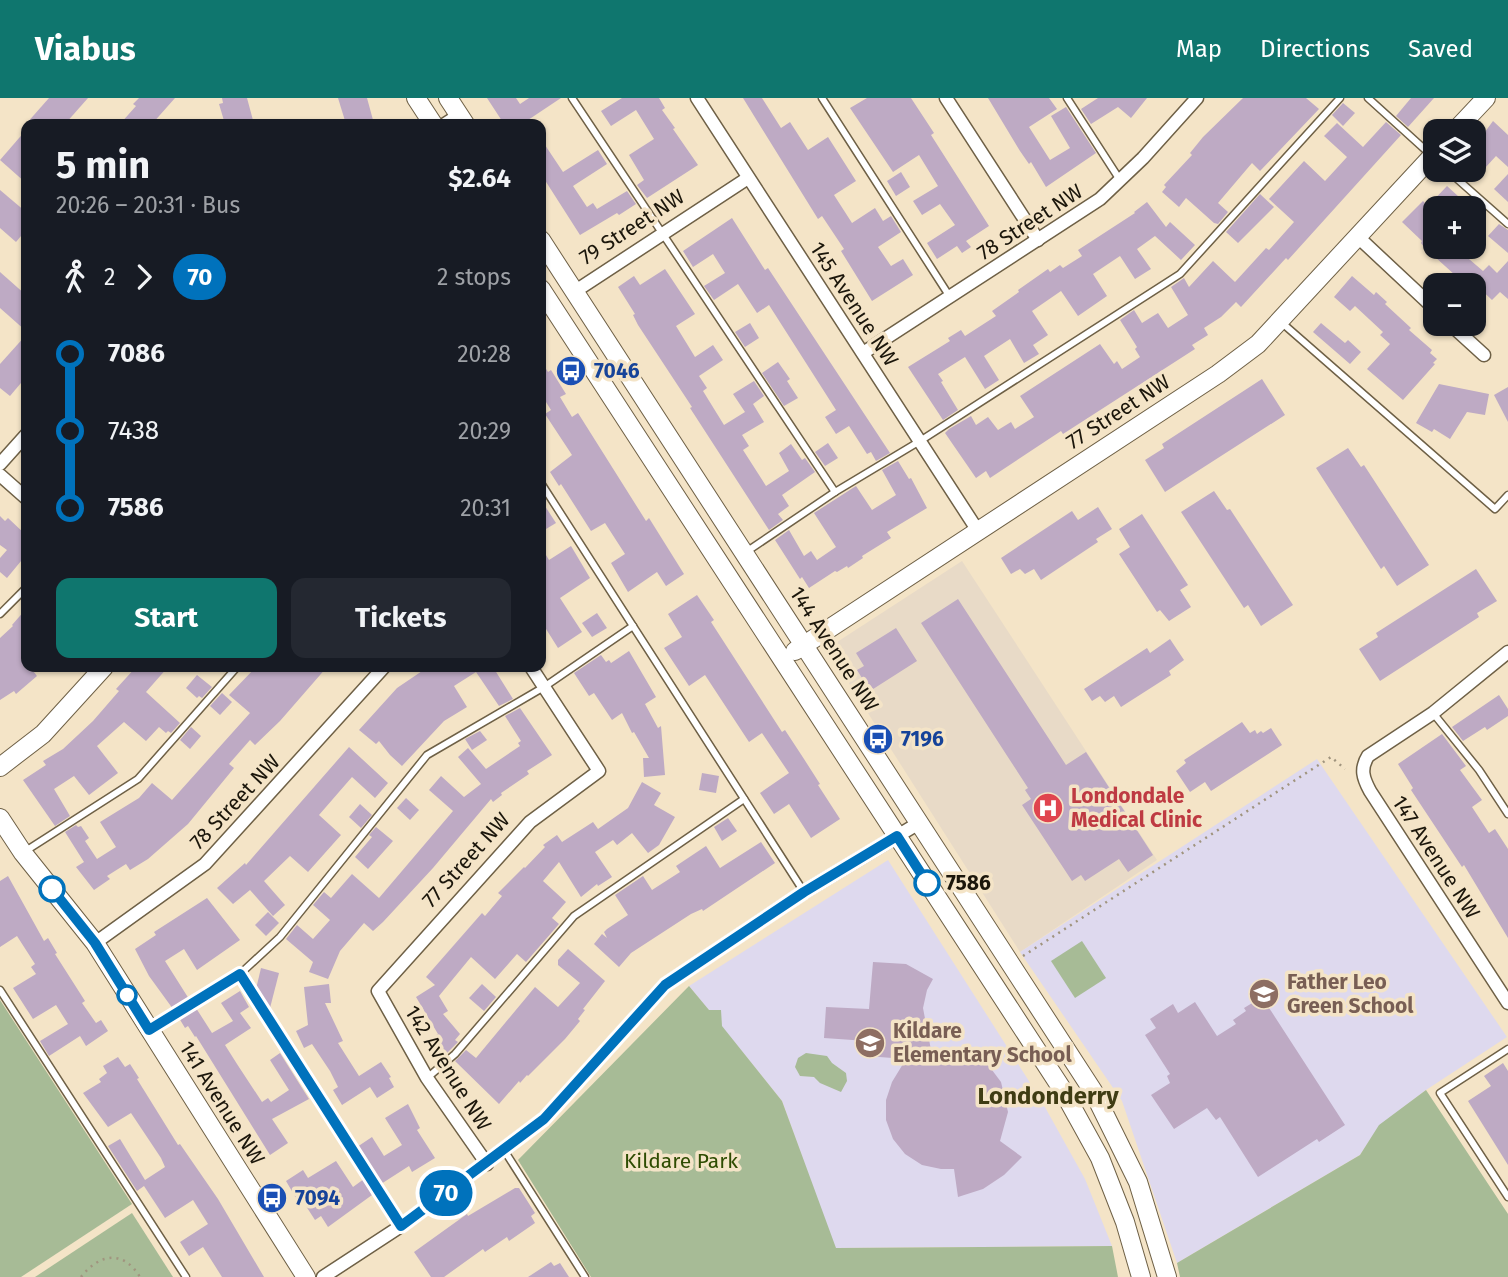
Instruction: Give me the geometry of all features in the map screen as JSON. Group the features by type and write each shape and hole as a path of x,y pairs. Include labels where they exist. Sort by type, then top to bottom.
{"street":[{"path":"416,98 430,119"},
{"path":"448,98 455,119"},
{"name":"145 Avenue NW","path":"696,98 978,531"},
{"path":"946,98 1038,240"},
{"path":"1466,119 1486,98"},
{"name":"78 Street NW","path":"863,353 1100,199 1193,100"},
{"name":"77 Street NW","path":"783,659 1218,374 1258,344 1423,168"},
{"name":"79 Street NW","path":"546,310 748,178"},
{"path":"1358,237 1423,298"},
{"name":"144 Avenue NW","path":"546,248 1093,1091 1138,1182 1167,1277"},
{"path":"546,310 783,659 1062,1089 1100,1158 1125,1222 1141,1277"},
{"path":"1463,336 1484,355"},
{"path":"0,464 21,441"},
{"path":"0,475 21,494"},
{"path":"1433,713 1507,655"},
{"path":"0,767 43,734 99,672"},
{"name":"78 Street NW","path":"95,943 205,864 379,672"},
{"path":"534,672 544,687"},
{"name":"77 Street NW","path":"377,991 530,822 598,771 544,687"},
{"name":"147 Avenue NW","path":"1433,713 1368,756 1362,765 1363,779 1508,1003"},
{"name":"141 Avenue NW","path":"0,818 23,853 95,943 306,1277"},
{"path":"323,1277 401,1226 544,1119 665,985 804,892 919,823"},
{"name":"142 Avenue NW","path":"377,991 427,1078 487,1164"}],"lane":[{"path":"572,98 835,492"},
{"path":"822,98 950,297"},
{"path":"1067,98 1120,180"},
{"path":"744,553 835,492 920,441 1180,274 1340,98"},
{"path":"1368,98 1423,146"},
{"path":"1461,182 1508,224"},
{"path":"1280,321 1495,509 1508,495"},
{"path":"546,491 804,892"},
{"path":"0,614 21,593"},
{"path":"149,1030 240,974 280,937 427,755 544,687 633,626"},
{"path":"23,853 138,779 233,672"},
{"path":"1433,713 1479,770 1508,814"},
{"path":"427,1078 455,1054 575,916 744,799"},
{"path":"240,974 401,1226"},
{"path":"0,989 186,1277"},
{"path":"1508,1049 1440,1093 1508,1198"},
{"path":"504,1150 585,1277"}],"path":[{"path":"1020,957 1331,757 1345,769"},
{"path":"81,1277 98,1260 108,1258 118,1258 127,1263 140,1277"}],"shaded area":[{"path":"962,561 1157,860 1020,952 830,650 834,644"},
{"name":"Father Leo Green School","path":"1317,759 1507,1037 1426,1090 1380,1125 1360,1155 1177,1263 1122,1101 1020,952"},
{"name":"Kildare Elementary School","path":"888,860 1041,1100 1085,1179 1112,1246 835,1248 782,1101 689,986"}],"green space":[{"path":"1082,941 1106,978 1075,998 1051,961"},
{"name":"Kildare Park","path":"689,986 709,1010 721,1010 722,1026 782,1101 836,1248 1112,1246 1118,1277 591,1277 518,1160"},
{"path":"0,1000 132,1204 21,1277 0,1277"},
{"path":"806,1053 827,1056 846,1073 847,1081 841,1092 820,1083 814,1077 800,1076 795,1067 798,1058"},
{"path":"1426,1090 1508,1214 1508,1277 1180,1277 1177,1263 1360,1155 1379,1125"},
{"path":"132,1213 173,1277 35,1277"}],"building":[{"path":"49,98 88,98 69,119 30,119"},
{"path":"139,98 175,98 156,119 124,119 136,106 133,104"},
{"path":"222,98 247,98 253,119 224,119 219,104 223,103"},
{"path":"338,98 367,98 373,119 344,119"},
{"path":"487,98 516,98 520,104 529,98 561,98 530,119 501,119"},
{"path":"622,98 659,98 665,108 662,110 675,128 673,129 698,165 647,198 637,185 644,180 629,155 654,139 636,110 611,126 601,111"},
{"path":"743,98 762,98 781,128 790,122 808,150 828,137 856,181 834,195 852,223 875,208 883,221 891,216 901,232 878,247 891,266 903,259 913,275 872,301 841,251 844,249 822,216 818,219"},
{"path":"867,98 911,98 934,133 931,135 989,226 966,241 971,247 962,253 957,246 937,259 927,243 955,225 940,204 922,215 913,201 938,186 919,155 893,172 850,108"},
{"path":"988,98 1049,98 1057,109 1029,127 1050,160 1070,148 1051,116 1066,107 1096,153 1046,187 1031,162 1029,164 1020,151"},
{"path":"1098,98 1147,98 1131,118 1118,107 1091,124 1081,109"},
{"path":"1243,98 1306,98 1319,109 1260,171 1252,163 1218,203 1228,212 1218,224 1186,198 1179,207 1162,192 1166,187 1164,185 1192,155 1190,153 1203,137"},
{"path":"1411,98 1434,98 1408,127 1396,116"},
{"path":"1343,103 1355,113 1343,126 1332,115"},
{"path":"1493,121 1508,135 1508,167 1496,156 1486,167 1486,131"},
{"path":"1386,122 1401,135 1288,260 1286,258 1241,307 1236,302 1221,317 1204,328 1208,335 1192,345 1195,349 990,478 986,471 976,478 945,433 949,429 971,416 976,425 988,417 998,430 1011,422 1015,429 1034,417 1020,396 1100,344 1114,364 1117,361 1122,369 1140,357 1135,349 1137,347 1120,320 1134,310 1142,323 1158,313 1168,328 1188,315 1171,287 1184,278 1189,287 1213,261 1235,282 1294,222 1269,199 1304,161 1325,181 1347,157 1324,136 1337,123 1363,147"},
{"path":"21,136 21,179 0,160"},
{"path":"546,146 563,172 598,150 607,164 573,186 587,207 593,203 597,209 627,191 636,204 580,235 546,182"},
{"path":"901,172 910,187 896,196 887,181"},
{"path":"1508,174 1508,202 1494,189"},
{"path":"1447,186 1458,196 1438,196"},
{"path":"0,190 21,208 21,236 16,242 0,228"},
{"path":"1260,194 1274,207 1238,243 1226,232"},
{"path":"1423,201 1423,246 1422,241 1402,222"},
{"path":"1147,202 1166,227 1170,222 1195,245 1181,260 1155,236 1137,249 1151,269 1135,279 1120,256 1093,274 1107,296 1078,316 1061,291 1032,311 1048,335 1033,345 1039,354 1024,363 1010,339 984,356 999,380 985,389 965,357 938,374 958,410 943,420 908,367 950,341 948,338 961,330 965,336 996,316 992,311 1019,292 1018,290 1048,269 1050,272 1060,265 1063,268 1082,256 1078,250 1135,213"},
{"path":"732,218 890,453 876,461 871,452 867,454 849,426 836,434 825,417 836,410 769,305 757,313 738,284 714,300 704,286 725,273 713,254 693,267 683,251"},
{"path":"1499,224 1508,230 1508,253 1488,236"},
{"path":"1437,259 1469,259 1483,271 1489,265 1497,273 1508,261 1508,299 1500,292 1492,300 1486,294 1486,273 1453,273"},
{"path":"665,269 695,314 676,326 695,357 713,345 723,360 699,376 707,388 703,391 724,425 745,412 733,394 754,381 764,396 753,404 764,422 742,435 749,446 743,450 766,486 789,471 779,453 791,444 815,472 782,495 789,506 778,514 783,520 769,530 638,325 633,315 635,314 618,287 634,276 640,285"},
{"path":"0,272 21,291 21,327 0,308"},
{"path":"1352,276 1374,295 1376,292 1387,302 1385,304 1432,350 1430,353 1437,359 1403,400 1367,369 1390,344 1380,335 1383,332 1355,306 1350,311 1334,297"},
{"path":"750,323 759,338 745,347 735,332"},
{"path":"1321,323 1345,343 1348,340 1361,352 1350,364 1313,332"},
{"path":"21,341 21,383 10,396 0,388 0,364"},
{"path":"778,362 790,379 787,381 798,398 784,406 762,373"},
{"path":"546,369 548,372 551,370 566,394 560,397 572,417 578,413 646,521 649,518 684,574 666,586 657,572 628,592 611,563 625,554 605,523 591,531 561,484 559,486 550,472 572,455 546,416 551,410 546,402"},
{"path":"1262,379 1285,415 1165,492 1145,460 1164,448 1162,444"},
{"path":"1439,384 1489,394 1485,415 1467,412 1450,439 1434,429 1432,432 1416,423"},
{"path":"1508,387 1508,422 1494,395"},
{"path":"828,443 838,458 825,466 815,452"},
{"path":"1348,448 1361,467 1364,465 1429,565 1397,586 1384,566 1381,569 1316,468"},
{"path":"898,461 909,479 911,478 927,508 887,532 891,538 862,556 863,558 848,568 847,566 835,571 809,588 802,577 800,579 775,540 789,530 804,556 811,551 817,560 836,547 814,513 856,486 872,510 896,495 882,470"},
{"path":"1214,491 1227,510 1230,509 1293,605 1261,626 1248,605 1244,608 1181,512"},
{"path":"1098,507 1112,529 1096,539 1098,542 1041,580 1034,569 1025,574 1020,569 1011,574 1001,558 1072,511 1078,520"},
{"path":"546,508 556,523 546,529"},
{"path":"1142,514 1188,585 1180,590 1191,607 1169,621 1160,610 1157,612 1119,554 1130,547 1119,529"},
{"path":"0,516 5,521 8,518 21,530 21,561 7,578 0,572 0,558 7,550 0,545"},
{"path":"571,546 590,578 560,598 582,632 558,648 546,629 546,555 549,560"},
{"path":"1476,569 1497,601 1477,613 1479,617 1380,681 1359,649 1378,637 1376,633"},
{"path":"697,595 714,620 711,622 782,732 785,730 804,759 840,819 811,838 789,804 774,814 760,793 789,773 762,733 749,742 705,675 689,686 664,648 682,637 668,614"},
{"path":"958,599 1066,765 1086,752 1153,855 1128,872 1119,859 1085,881 1081,875 1072,881 1022,805 1031,799 1025,790 1028,788 921,623"},
{"path":"597,613 607,628 592,637 582,623"},
{"path":"21,615 21,672 34,672 37,676 16,694 14,691 0,700 0,638"},
{"path":"896,628 917,661 870,691 857,670 864,666 856,653"},
{"path":"1170,639 1184,660 1169,671 1171,675 1121,707 1114,696 1105,702 1100,696 1092,701 1084,689 1147,648 1150,653"},
{"path":"629,651 656,697 645,704 658,728 661,726 665,775 644,777 643,758 649,758 622,713 612,720 594,693 589,696 574,673 601,655 606,662 609,660 611,663"},
{"path":"131,672 164,672 146,692 180,723 171,733 166,733 159,727 146,741 124,722 97,746 118,773 89,795 74,776 54,789 70,816 55,826 23,780 46,765 43,761 63,749 93,721 119,691 116,689"},
{"path":"251,672 323,672 255,745 250,740 229,764 234,768 188,824 148,859 130,870 126,864 107,876 110,879 94,890 76,867 84,862 65,832 76,825 81,826 89,838 85,841 97,859 116,847 100,822 139,798 152,783 172,800 250,713 229,695"},
{"path":"421,672 476,672 454,686 467,707 444,721 402,766 379,741 376,744 359,730 397,688"},
{"path":"476,672 496,672 513,699 499,706"},
{"path":"197,675 212,687 202,698 197,698 186,688"},
{"path":"222,693 232,702 220,715 210,706"},
{"path":"1499,695 1508,709 1508,716 1463,741 1452,727"},
{"path":"520,708 552,755 527,771 529,774 501,793 493,802 491,799 433,868 373,931 364,923 340,951 328,979 309,972 313,962 286,939 297,925 313,939 330,920 313,905 324,892 331,898 352,874 379,898 453,811 429,790 441,776 464,797 481,784 458,757 468,748 486,769 520,746 518,743 521,741 505,716"},
{"path":"1242,722 1250,733 1255,730 1257,734 1261,731 1263,733 1271,728 1282,745 1211,791 1205,782 1190,792 1176,771 1186,763 1184,760"},
{"path":"191,727 201,736 190,749 180,740"},
{"path":"480,731 487,740 472,750 465,739"},
{"path":"1442,734 1466,766 1460,770 1482,800 1472,807 1489,833 1495,829 1508,849 1508,938 1464,865 1462,867 1411,790 1413,788 1398,764"},
{"path":"349,747 388,783 375,798 352,777 319,815 341,835 308,872 290,856 264,881 285,905 273,916 250,890 233,904 217,888 245,863 246,865"},
{"path":"702,773 719,776 716,793 699,790"},
{"path":"642,782 661,793 654,805 675,817 659,845 648,853 632,833 617,845 613,840 595,852 612,877 598,886 597,884 581,897 559,862 543,881 566,902 552,918 559,924 526,962 517,954 495,979 471,957 439,996 448,1011 443,1014 460,1034 455,1040 458,1042 447,1053 433,1037 438,1034 416,997 435,985 426,977 482,913 485,916 502,896 498,893 545,847 543,845 557,835 562,842 593,822 598,829 628,808"},
{"path":"406,798 419,810 410,820 397,808"},
{"path":"360,804 372,815 361,828 349,817"},
{"path":"728,818 737,831 722,841 714,827"},
{"path":"376,827 393,841 368,869 355,857 372,837 369,835"},
{"path":"761,842 775,863 703,911 702,909 691,914 631,953 619,967 594,944 602,934 607,938 604,932 628,915 615,895 643,876 652,890 680,872 676,866 706,846 720,868"},
{"path":"8,876 44,941 48,938 85,1001 82,1003 96,1023 101,1020 108,1031 86,1046 80,1036 49,1056 40,1041 68,1024 56,1005 33,1019 13,988 36,974 31,967 35,964 17,936 0,947 0,881"},
{"path":"207,898 240,940 197,970 184,949 165,961 189,999 173,1009 149,976 135,949 156,935 154,932"},
{"path":"268,912 279,923 266,936 255,925"},
{"path":"568,949 605,981 583,1009 585,1010 578,1019 580,1021 565,1039 528,1076 520,1083 519,1081 499,1104 455,1061 466,1050 476,1058 535,987 558,1007 580,983 558,965 558,960"},
{"path":"873,962 906,964 933,979 923,1008 931,1050 953,1049 972,1054 989,1066 1001,1082 1008,1112 1000,1141 1022,1157 1004,1175 983,1189 958,1197 954,1169 922,1165 905,1154 893,1139 886,1120 886,1100 892,1082 906,1059 866,1056 867,1041 824,1038 826,1007 869,1009"},
{"path":"261,968 279,973 270,1008 256,989"},
{"path":"329,984 331,1003 325,1003 343,1041 338,1043 359,1076 381,1062 391,1077 389,1078 394,1087 377,1098 370,1087 342,1105 333,1090 338,1087 330,1071 312,1044 304,1048 296,1031 308,1025 304,987"},
{"path":"482,984 496,997 484,1011 469,998"},
{"path":"240,991 249,1007 240,1013 251,1028 225,1045 237,1064 262,1102 268,1098 271,1102 289,1090 270,1060 280,1053 309,1099 272,1119 288,1143 270,1155 196,1036 188,1026 185,1028 179,1018 196,1008 212,1033 233,1021 221,1003"},
{"path":"1262,997 1345,1125 1319,1142 1317,1139 1258,1177 1220,1117 1216,1120 1207,1108 1174,1129 1151,1095 1170,1083 1167,1076 1170,1074 1145,1035 1156,1028 1150,1019 1173,1004 1178,1013 1195,1002 1217,1036 1236,1024 1233,1020 1246,1011 1244,1008"},
{"path":"118,1057 125,1067 130,1064 178,1145 180,1144 218,1199 264,1277 222,1277 203,1247 189,1256 180,1242 208,1224 193,1200 165,1218 144,1186 137,1191 108,1146 120,1139 145,1180 165,1167 161,1158 131,1113 108,1127 83,1093 101,1082 99,1079 107,1073 103,1066"},
{"path":"1503,1063 1508,1071 1508,1165 1468,1101 1491,1086 1484,1076"},
{"path":"408,1104 420,1128 417,1130 435,1158 412,1172 409,1166 381,1184 357,1147 372,1137 384,1156 402,1145 385,1118"},
{"path":"336,1161 353,1187 364,1179 372,1195 328,1227 321,1216 315,1220 304,1203 300,1205 286,1181 303,1170 308,1178"},
{"path":"519,1188 535,1213 531,1216 535,1223 509,1241 507,1237 485,1252 483,1249 444,1277 431,1277 414,1252 467,1214 468,1216"},
{"path":"551,1262 554,1266 560,1263 569,1277 528,1277"}],"bus line":[{"name":"70","path":"52,889 95,943 149,1030 240,974 401,1226 544,1119 665,985 804,892 897,836 927,883"}],"place":[{"name":"7046","path":"571,371"},
{"name":"7196","path":"878,739"},
{"name":"Londondale Medical Clinic","path":"1048,808"},
{"name":"7586","path":"927,883"},
{"name":"Father Leo Green School","path":"1264,994"},
{"name":"Kildare Elementary School","path":"870,1043"},
{"name":"7094","path":"272,1198"}],"district":[{"name":"Londonderry","path":"1048,1096"}]}
